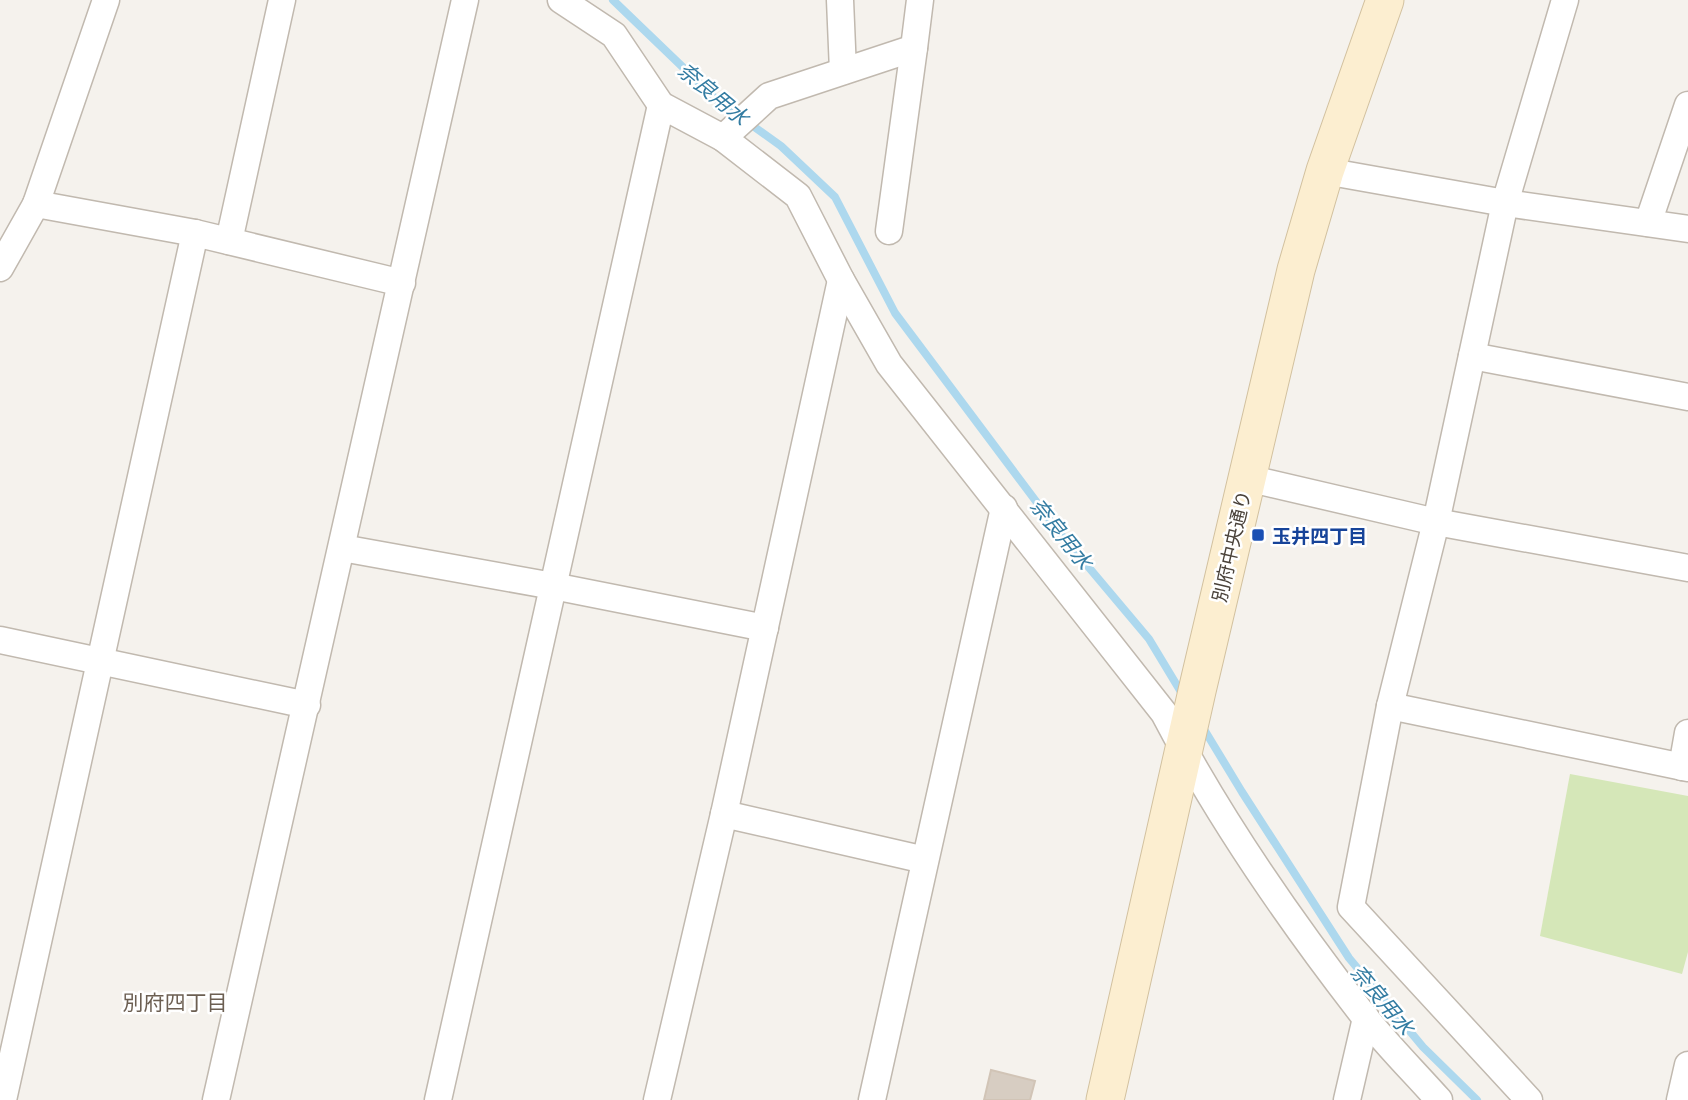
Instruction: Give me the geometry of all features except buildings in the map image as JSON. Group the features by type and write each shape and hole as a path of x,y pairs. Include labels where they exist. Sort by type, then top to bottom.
{"street":[{"path":"0,268 36,204 106,0"},
{"path":"229,241 282,0"},
{"path":"216,1100 465,0"},
{"path":"561,0 614,35 661,104 723,138 798,196 841,280 890,364 1187,742 1271,891 1366,1018 1439,1100"},
{"path":"840,0 843,71"},
{"path":"889,231 920,0"},
{"name":"別府中央通り","path":"1105,1100 1296,270 1325,171 1385,0"},
{"path":"1529,1100 1351,907 1390,706 1436,522 1504,203 1565,0"},
{"path":"723,138 769,96 914,48"},
{"path":"438,1100 661,104"},
{"path":"1648,223 1688,105"},
{"path":"1325,171 1504,203 1688,229"},
{"path":"36,204 195,233 402,282"},
{"path":"4,1100 195,233"},
{"path":"657,1100 724,814 841,280"},
{"path":"1472,356 1688,397"},
{"path":"1247,478 1436,522 1688,568"},
{"path":"872,1100 1004,508"},
{"path":"342,548 765,628"},
{"path":"0,639 307,705"},
{"path":"1390,706 1685,767 1688,733"},
{"path":"724,814 925,860"},
{"path":"1346,1100 1366,1018"},
{"path":"1680,1100 1688,1065"}],"green space":[{"path":"1570,774 1688,796 1688,952 1682,974 1540,936"}],"waterway":[{"name":"奈良用水","path":"613,0 718,101 781,146 835,197 895,313 1059,532 1149,639 1184,697"},
{"name":"奈良用水","path":"1202,726 1349,958 1423,1047 1477,1100"}],"place":[{"name":"玉井四丁目","path":"1258,535"}],"district":[{"name":"別府四丁目","path":"175,1001"}]}
